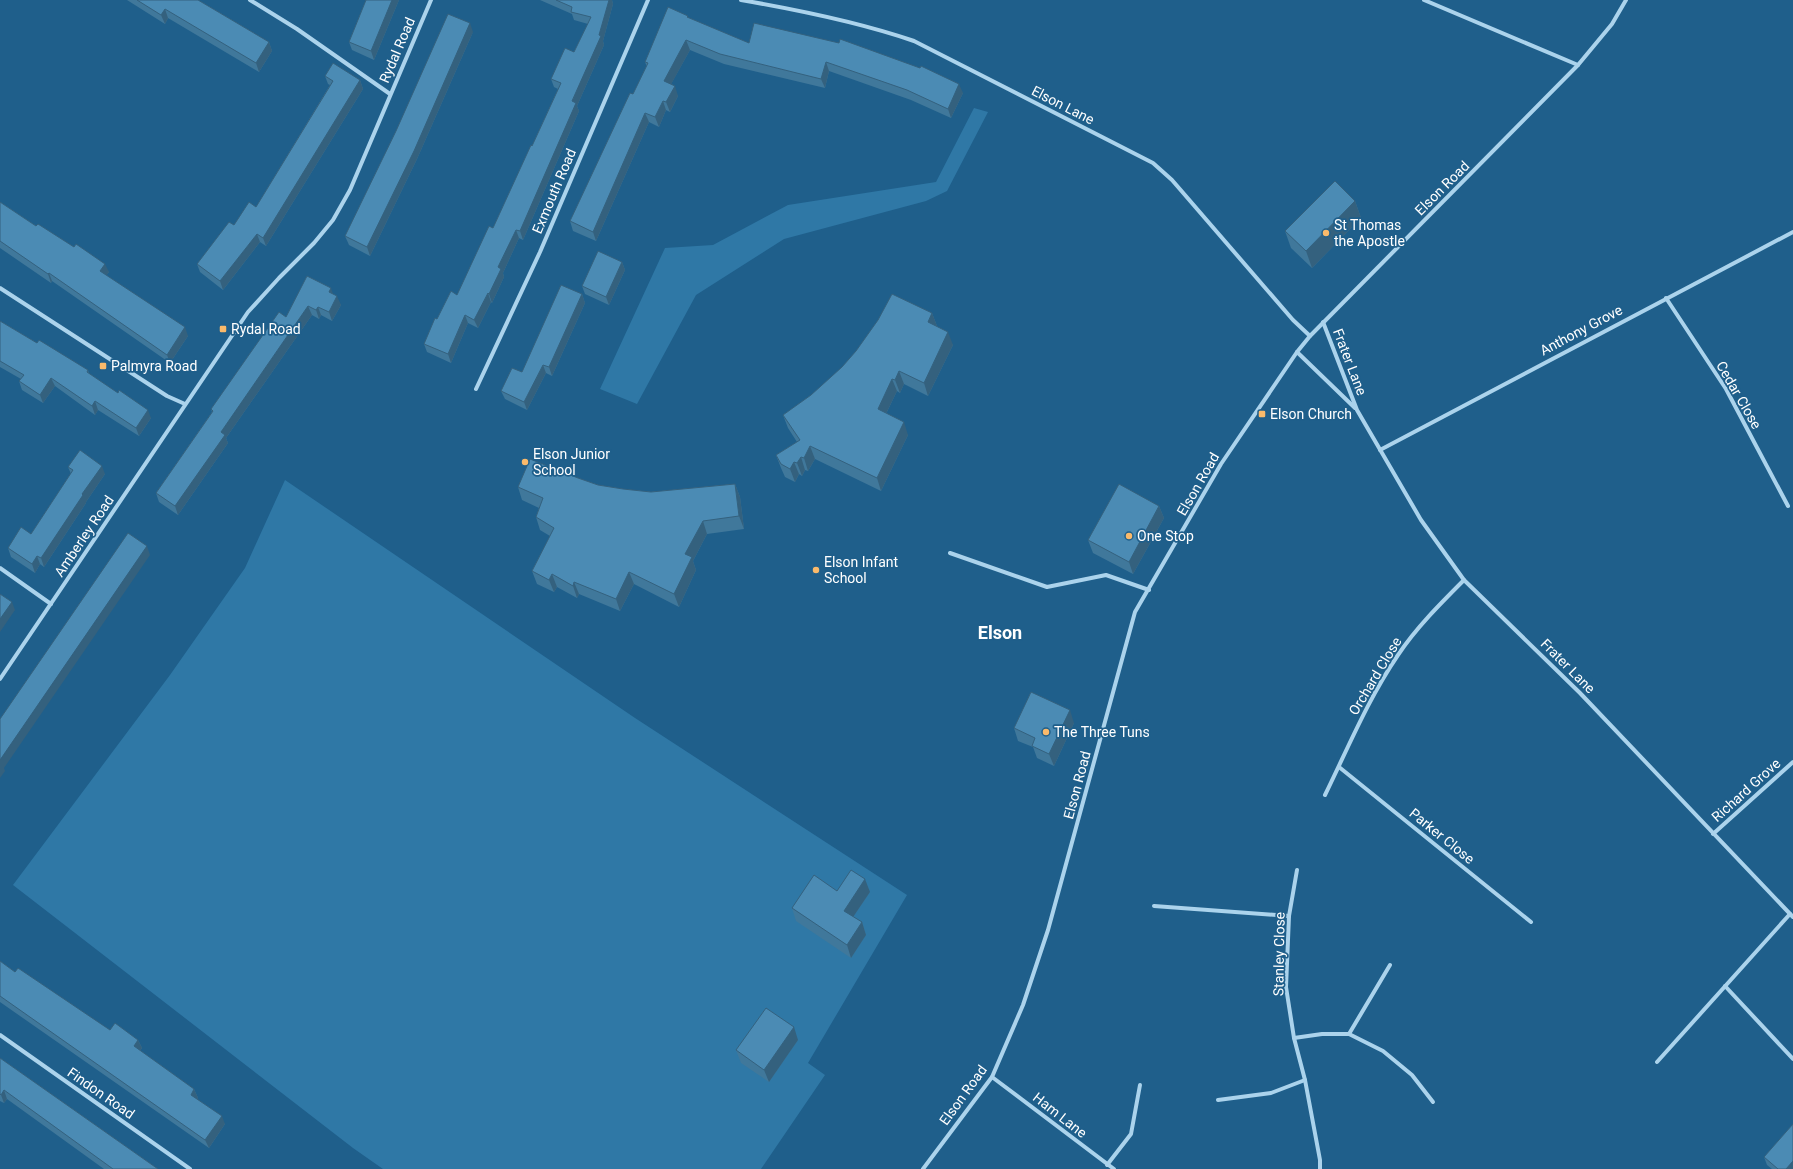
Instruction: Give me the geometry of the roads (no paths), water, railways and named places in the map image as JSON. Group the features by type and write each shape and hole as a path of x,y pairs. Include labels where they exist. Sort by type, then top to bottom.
{"street":[{"path":"250,0 297,29 390,94"},
{"name":"Rydal Road","path":"185,404 248,312 278,278 314,243 333,220 350,190 431,0"},
{"name":"Exmouth Road","path":"476,388 540,252 648,0"},
{"name":"Elson Lane","path":"741,0 801,10 914,41 1153,163 1172,180 1293,320 1310,336"},
{"path":"1424,0 1578,64"},
{"name":"Elson Road","path":"923,1169 992,1077 1023,1005 1048,930 1135,612 1221,464 1297,352 1310,336 1482,164 1578,64 1612,24 1626,0"},
{"name":"Anthony Grove","path":"1380,450 1793,232"},
{"path":"0,288 167,396 185,404"},
{"name":"Cedar Close","path":"1666,298 1723,384 1788,506"},
{"name":"Frater Lane","path":"1323,322 1357,410 1421,520 1464,580 1580,693 1792,915"},
{"name":"Frater Lane","path":"1297,352 1357,410"},
{"name":"Amberley Road","path":"0,680 185,404"},
{"path":"950,553 1047,587 1106,575 1148,590"},
{"path":"0,568 51,604"},
{"name":"Orchard Close","path":"1325,796 1365,712 1398,655 1426,618 1464,580"},
{"name":"Richard Grove","path":"1713,834 1793,762"},
{"name":"Parker Close","path":"1339,767 1531,922"},
{"name":"Stanley Close","path":"1297,870 1289,916 1286,988 1294,1038 1305,1080 1320,1160 1320,1169"},
{"path":"1154,906 1289,916"},
{"path":"1657,1062 1725,986 1792,915"},
{"path":"1348,1034 1390,965"},
{"path":"1725,986 1793,1059"},
{"path":"1294,1038 1322,1034 1348,1034 1383,1052 1412,1075 1433,1102"},
{"name":"Findon Road","path":"0,1035 190,1169"},
{"name":"Ham Lane","path":"992,1077 1114,1169"},
{"path":"1218,1100 1271,1093 1305,1080"},
{"path":"1107,1165 1131,1134 1140,1085"}],"place":[{"name":"St Thomas the Apostle","path":"1326,233"},
{"name":"Rydal Road","path":"223,329"},
{"name":"Palmyra Road","path":"103,366"},
{"name":"Elson Church","path":"1262,414"},
{"name":"Elson Junior School","path":"525,462"},
{"name":"One Stop","path":"1129,536"},
{"name":"Elson Infant School","path":"816,570"},
{"name":"The Three Tuns","path":"1046,732"}],"district":[{"name":"Elson","path":"1000,632"}]}
